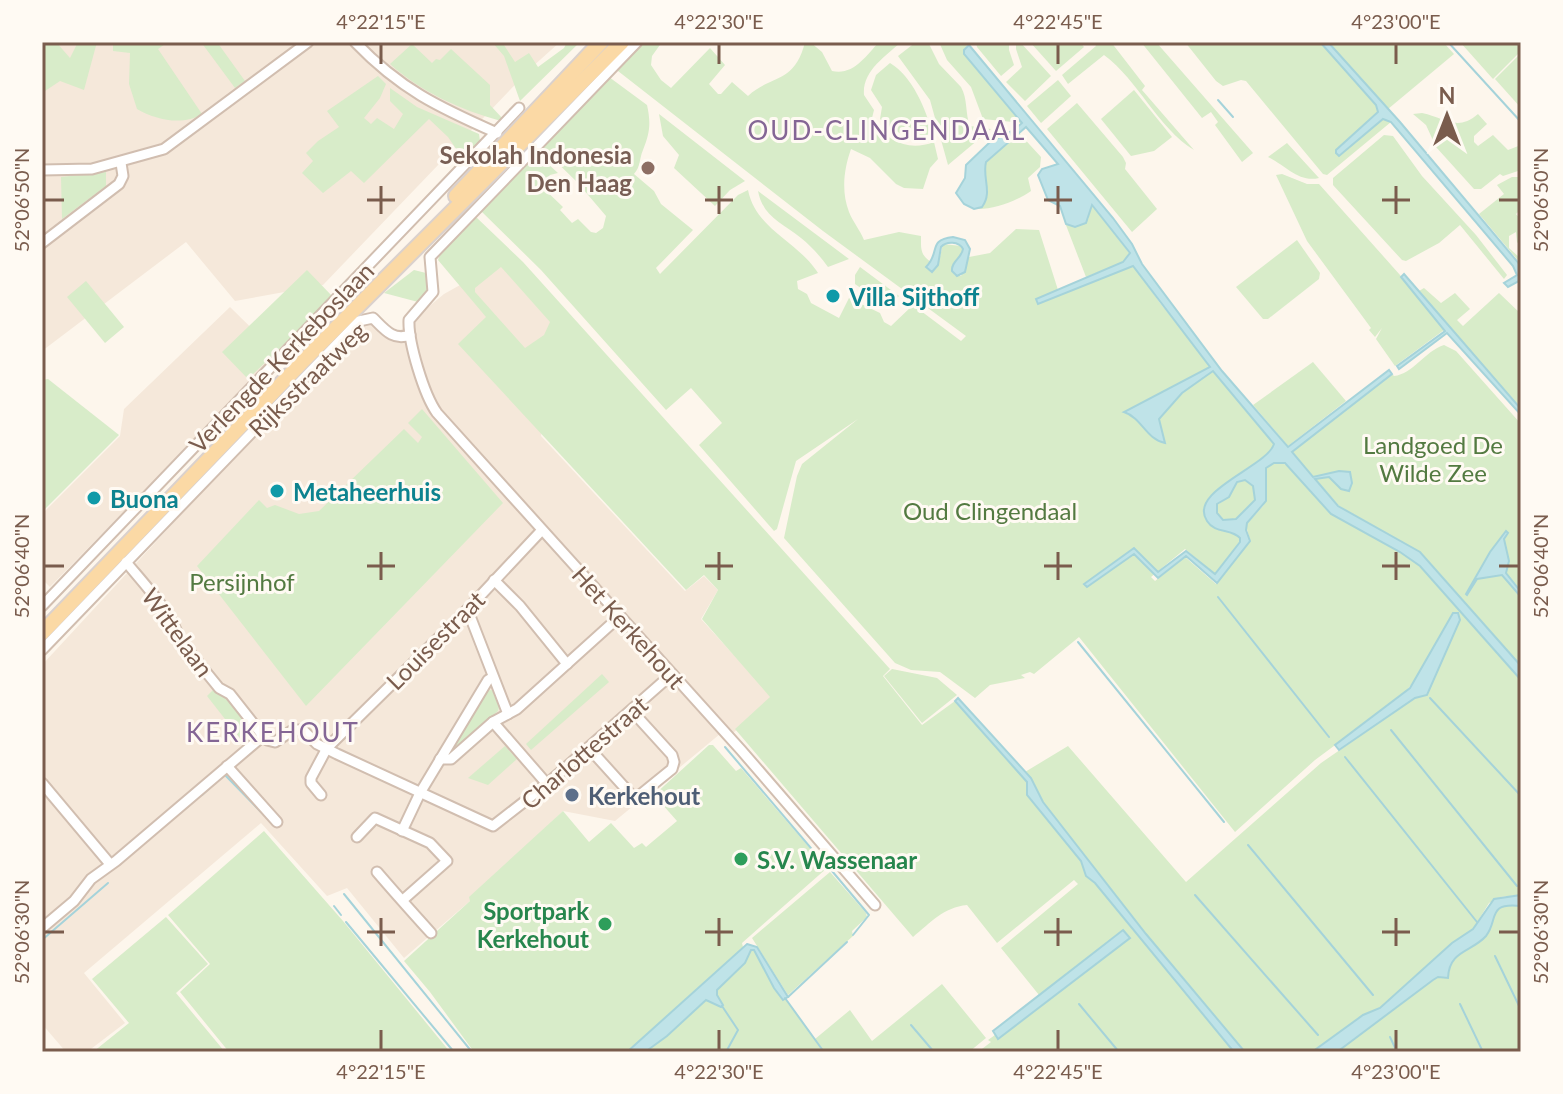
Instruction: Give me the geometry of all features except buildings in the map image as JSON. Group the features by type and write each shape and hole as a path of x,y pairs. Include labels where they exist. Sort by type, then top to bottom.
{"main road":[{"name":"Rijksstraatweg","path":"42,621 487,164 601,42"},
{"name":"Rijksstraatweg","path":"42,633 303,361 622,42"}],"street":[{"path":"42,170 92,169 164,149 308,42"},
{"path":"355,42 401,85 436,106 497,133"},
{"path":"410,335 408,324 411,315 433,292 430,257 637,42"},
{"name":"Verlengde Kerkeboslaan","path":"42,606 519,108"},
{"path":"42,243 119,184 123,176 121,163"},
{"name":"Rijksstraatweg","path":"42,650 359,321 373,318 391,336 402,338 410,335"},
{"name":"Het Kerkehout","path":"410,335 431,404 875,905"},
{"name":"Louisestraat","path":"327,748 466,611 542,530"},
{"name":"Wittelaan","path":"126,562 155,597 180,640 219,688 230,694 263,736"},
{"path":"494,580 520,606 567,664"},
{"path":"466,611 508,714"},
{"path":"440,759 451,759 493,722 517,709 619,617"},
{"name":"Charlottestraat","path":"420,793 493,826 547,784 672,674"},
{"path":"402,831 440,759 488,680 493,677"},
{"path":"589,748 635,799 672,769 672,755 632,711"},
{"path":"493,722 547,784"},
{"path":"42,928 74,901 91,879 263,736 275,742 293,730 303,730 317,744 420,793"},
{"path":"321,795 311,783 311,778 327,748"},
{"path":"227,766 277,822"},
{"path":"42,783 110,864"},
{"path":"357,837 375,818 430,843 447,861 404,899"},
{"path":"377,872 431,933"}],"shaded area":[{"path":"42,42 560,42 531,68 323,285 235,301 186,242 42,351"},
{"path":"506,264 563,319 541,436 685,591 704,576 718,590 701,619 773,698 733,733 720,734 615,821 563,811 470,901 404,958 347,888 327,896 261,823 84,973 125,1023 87,1052 66,1052 42,1024 42,665 250,440 366,320 396,334 444,294 487,270"},
{"path":"230,307 278,354 50,587 42,579 42,514 120,436 124,409"}],"green space":[{"path":"42,42 56,42 70,58 78,42 97,42 84,90 60,81 42,93"},
{"path":"113,42 168,42 158,49 202,114 178,121 152,116 137,109 129,84 130,53 113,51"},
{"path":"201,42 217,42 245,81 235,88"},
{"path":"492,42 502,42 515,62 529,53 538,67 564,48 567,42 580,42 520,101 504,56"},
{"name":"Oud Clingendaal","path":"643,42 662,42 652,56 651,65 671,88 710,48 725,65 709,84 721,94 732,82 748,96 788,72 801,56 805,42 810,42 822,52 832,71 840,72 853,68 879,42 901,42 876,65 864,86 864,95 874,110 871,122 900,143 916,146 934,142 938,159 930,168 923,189 904,188 870,158 851,149 845,172 845,196 849,212 864,240 899,232 921,236 923,254 931,262 926,267 938,265 943,244 961,246 963,252 954,275 961,276 969,257 990,253 1016,229 1039,230 1058,290 1036,299 1038,303 1133,265 1274,444 1267,456 1215,492 1206,520 1236,534 1240,542 1215,574 1185,549 1151,577 1155,581 1185,557 1216,584 1250,541 1246,525 1263,506 1267,495 1264,472 1269,465 1279,462 1289,466 1331,514 1420,566 1521,680 1521,895 1500,897 1489,903 1473,929 1452,943 1380,1008 1363,1015 1312,1052 1245,1052 1146,934 1043,802 1025,772 1068,746 1186,882 1321,763 1415,698 1425,696 1460,620 1404,694 1315,760 1235,832 1079,637 1034,674 1030,672 1021,675 1025,678 990,685 975,698 940,672 911,670 895,663 784,538 802,464 858,419 796,461 774,531 699,445 722,423 691,388 666,410 541,270 481,211 537,154 558,173 550,175 540,185 563,207 560,210 572,223 578,219 591,232 596,233 603,228 606,216 542,148 609,77 647,105 648,133 634,174 654,191 661,204 693,230 656,268 660,274 738,195 748,190 752,203 767,225 818,273 797,281 798,289 807,294 811,303 839,318 849,298 880,313 884,322 891,326 913,305 961,341 966,336 823,231 618,71"},
{"path":"916,42 928,42 939,64 961,87 970,126 991,129 948,165 930,100 898,56"},
{"path":"939,42 969,42 966,47 1022,123 983,119 971,87 947,60"},
{"path":"976,42 1009,42 1014,65 1001,76"},
{"path":"1016,42 1020,42 1051,76 1025,101 1006,82 1022,67"},
{"path":"1030,42 1080,42 1084,47 1056,71"},
{"path":"1094,42 1111,42 1145,86 1142,90 1194,150 1169,129 1128,78 1104,55 1068,84 1062,75 1096,46"},
{"path":"1141,42 1156,42 1253,153 1242,162 1215,125 1218,122 1211,112 1202,118"},
{"path":"1185,42 1320,42 1377,105 1378,112 1336,150 1383,119 1391,122 1327,175 1323,174 1246,81 1223,86"},
{"path":"1328,42 1443,42 1454,54 1388,109"},
{"path":"1460,42 1521,42 1521,51 1493,79"},
{"path":"412,44 432,63 451,49 490,85 490,105 503,119 486,117 456,106 415,83 390,64"},
{"path":"1521,53 1521,108 1495,79"},
{"path":"890,63 905,76 917,94 932,133 910,137 880,119 882,107 871,90 876,75"},
{"path":"378,76 386,84 380,98 364,118 371,124 377,118 394,129 403,114 390,101 390,88 417,107 479,134 480,141 463,159 448,137 429,119 364,183 351,171 323,193 302,173 313,161 306,153 339,127 327,111"},
{"path":"1058,80 1071,96 1041,123 1027,106"},
{"path":"1134,90 1172,137 1154,151 1131,156 1101,119"},
{"path":"1077,103 1123,157 1125,169 1157,209 1132,232 1047,129"},
{"path":"1422,113 1457,123 1478,114 1487,124 1474,136 1474,142 1478,146 1493,135 1508,150 1521,145 1521,170 1503,176 1500,174 1481,189 1474,189 1436,147 1426,125 1413,114"},
{"path":"659,114 745,181 730,190 715,206 674,168 679,155 663,136"},
{"path":"1019,133 1041,157 1040,167 1028,178 1031,191 1005,204 976,209 982,207 988,192 984,170 986,162"},
{"path":"1384,135 1393,136 1422,176 1476,235 1507,275 1504,279 1460,225 1439,243 1406,261 1402,260 1333,185 1333,178"},
{"path":"1287,143 1319,178 1299,176 1268,157"},
{"path":"106,172 106,186 62,219 61,177"},
{"path":"1282,174 1307,184 1319,184 1444,330 1395,366 1376,339 1382,328 1375,337 1307,241 1276,175"},
{"path":"1512,177 1521,177 1521,209 1516,214 1521,220 1521,247 1516,232 1509,236 1509,248 1521,259 1521,264 1479,214 1504,194 1497,185"},
{"path":"758,191 849,259 828,267 808,244 774,219 764,207"},
{"path":"1091,204 1130,254 1123,262 1086,277 1064,220 1066,224 1088,220"},
{"path":"476,217 523,262 890,669 883,676 922,725 955,701 1027,782 1028,795 1081,861 1092,880 1234,1052 978,1052 991,1042 988,1040 995,1035 999,1038 1129,937 1123,930 1039,995 1001,948 1078,884 1074,880 997,943 967,905 944,912 913,937 735,729 770,697 702,619 718,590 704,575 686,590 458,344 486,317 438,260 440,254","holes":["501,267 550,322 544,335 525,348 475,292 475,288"]},
{"path":"1297,240 1320,273 1319,279 1268,319 1263,319 1236,287"},
{"path":"860,267 899,296 888,307 855,284 855,275"},
{"path":"307,270 333,297 248,379 222,352"},
{"path":"414,270 426,273 429,286 428,292 418,302 384,293"},
{"path":"86,281 124,327 105,343 67,297"},
{"path":"1424,288 1441,303 1455,293 1470,309 1457,320 1463,326 1499,293 1521,314 1521,409 1419,291"},
{"name":"Landgoed De Wilde Zee","path":"1444,345 1456,351 1521,424 1521,666 1420,552 1339,506 1292,452 1392,374 1407,371"},
{"path":"1313,362 1346,401 1288,446 1253,405"},
{"path":"48,379 119,435 42,512 42,380"},
{"name":"Persijnhof","path":"422,409 503,503 306,706 197,566 259,500 267,508 275,505 299,514 319,511 404,429 418,443 422,437 408,423"},
{"path":"1245,480 1253,486 1255,500 1236,519 1223,520 1217,513 1217,505 1229,497 1237,482"},
{"path":"892,669 937,678 957,695 922,723 884,676"},
{"path":"602,674 609,682 531,750 526,744"},
{"path":"213,690 224,695 256,732 243,742 207,696"},
{"path":"492,690 498,711 452,751 449,747 485,691"},
{"name":"Sportpark Kerkehout","path":"709,745 713,745 736,771 741,768 827,868 742,943 745,955 637,1052 474,1052 404,961 563,811 589,842 611,823 634,848 642,843 646,847 677,821 654,795"},
{"path":"505,746 517,759 488,785 468,778"},
{"path":"264,831 343,921 450,1052 229,1052 180,992 210,964 168,915"},
{"path":"830,872 867,917 852,931 853,936 788,995 752,938"},
{"path":"1521,904 1521,1052 1337,1052 1448,972 1459,955 1486,935 1484,929 1498,910"},
{"path":"166,917 208,964 176,993 225,1052 93,1052 129,1023 92,979"},
{"path":"751,950 754,950 770,980 815,1039 850,1010 872,1041 942,984 986,1038 969,1052 645,1052 706,1000 721,1007 723,1005 717,990 745,963"}],"water":[{"path":"1320,42 1328,42 1400,122 1521,266 1521,280 1508,287 1504,283 1517,275 1513,266 1391,122 1383,119 1339,156 1336,153 1378,112 1376,105"},
{"path":"969,45 1113,218 1142,264 1222,371 1288,447 1389,370 1392,374 1292,452 1313,477 1339,471 1350,472 1352,483 1349,491 1341,489 1329,477 1315,479 1338,506 1420,552 1521,666 1521,680 1420,566 1331,514 1285,463 1274,463 1266,468 1266,501 1247,523 1250,541 1217,583 1186,556 1158,578 1134,554 1087,587 1084,584 1134,548 1158,572 1186,551 1215,574 1240,538 1210,525 1204,510 1208,500 1258,462 1274,444 1213,371 1182,393 1159,419 1165,443 1153,437 1124,412 1210,367 1133,266 1038,304 1036,299 1123,262 1130,253 1092,205 1086,223 1075,227 1066,224 1060,206 1048,200 1038,175 1042,169 1058,164 1026,127 986,162 987,196 982,207 974,209 964,204 956,193 965,178 966,165 990,142 1022,123 964,54","holes":["1245,480 1253,486 1255,500 1236,519 1223,520 1217,513 1217,504 1229,497 1237,482"]},
{"path":"953,237 965,240 970,249 965,272 957,276 952,271 963,249 959,244 952,243 941,247 938,265 932,272 926,267 937,244"},
{"path":"1404,274 1521,409 1521,415 1447,333 1399,369 1397,366 1445,331 1401,277"},
{"path":"1506,531 1508,533 1504,539 1509,561 1506,573 1521,592 1521,597 1502,575 1477,579 1467,595 1490,552"},
{"path":"1453,613 1458,613 1460,620 1427,695 1415,698 1339,750 1335,745 1410,688"},
{"path":"958,698 1031,778 1043,802 1146,934 1245,1052 1234,1052 1086,876 1081,861 1027,795 1027,782 955,701"},
{"path":"1521,895 1521,906 1510,905 1498,910 1486,936 1452,962 1448,978 1433,980 1337,1052 1312,1052 1363,1015 1380,1008 1452,943 1473,929 1494,899"},
{"path":"1123,930 1130,938 998,1039 993,1031"},
{"path":"747,944 757,947 788,997 783,1000 754,950 751,950 745,963 717,990 723,1005 721,1007 706,1000 645,1052 627,1052"}],"waterway":[{"path":"1448,42 1521,122"},
{"path":"1218,100 1233,117"},
{"path":"1218,597 1329,737"},
{"path":"1078,642 1224,822"},
{"path":"1430,698 1521,796"},
{"path":"1391,730 1517,886"},
{"path":"725,747 827,867"},
{"path":"1345,757 1477,922"},
{"path":"225,775 265,816"},
{"path":"202,795 216,782"},
{"path":"176,816 192,803"},
{"path":"150,838 166,824"},
{"path":"1248,845 1373,995"},
{"path":"832,871 869,915 853,935"},
{"path":"42,940 108,883"},
{"path":"344,894 472,1052"},
{"path":"1195,895 1318,1035"},
{"path":"334,906 341,915"},
{"path":"346,922 454,1052"},
{"path":"788,997 847,942"},
{"path":"1495,956 1521,1010"},
{"path":"785,998 824,1052"},
{"path":"1079,1004 1119,1052"},
{"path":"1460,1004 1483,1052"},
{"path":"722,1006 738,1030 726,1052"},
{"path":"911,1025 934,1052"},
{"path":"1390,1037 1397,1052"}],"place":[{"name":"Sekolah Indonesia Den Haag","path":"648,168"},
{"name":"Villa Sijthoff","path":"833,296"},
{"name":"Metaheerhuis","path":"277,491"},
{"name":"Buona","path":"94,498"},
{"name":"Kerkehout","path":"572,795"},
{"name":"S.V. Wassenaar","path":"741,859"},
{"name":"Sportpark Kerkehout","path":"605,924"}],"district":[{"name":"OUD-CLINGENDAAL","path":"887,130"},
{"name":"KERKEHOUT","path":"273,732"}]}
